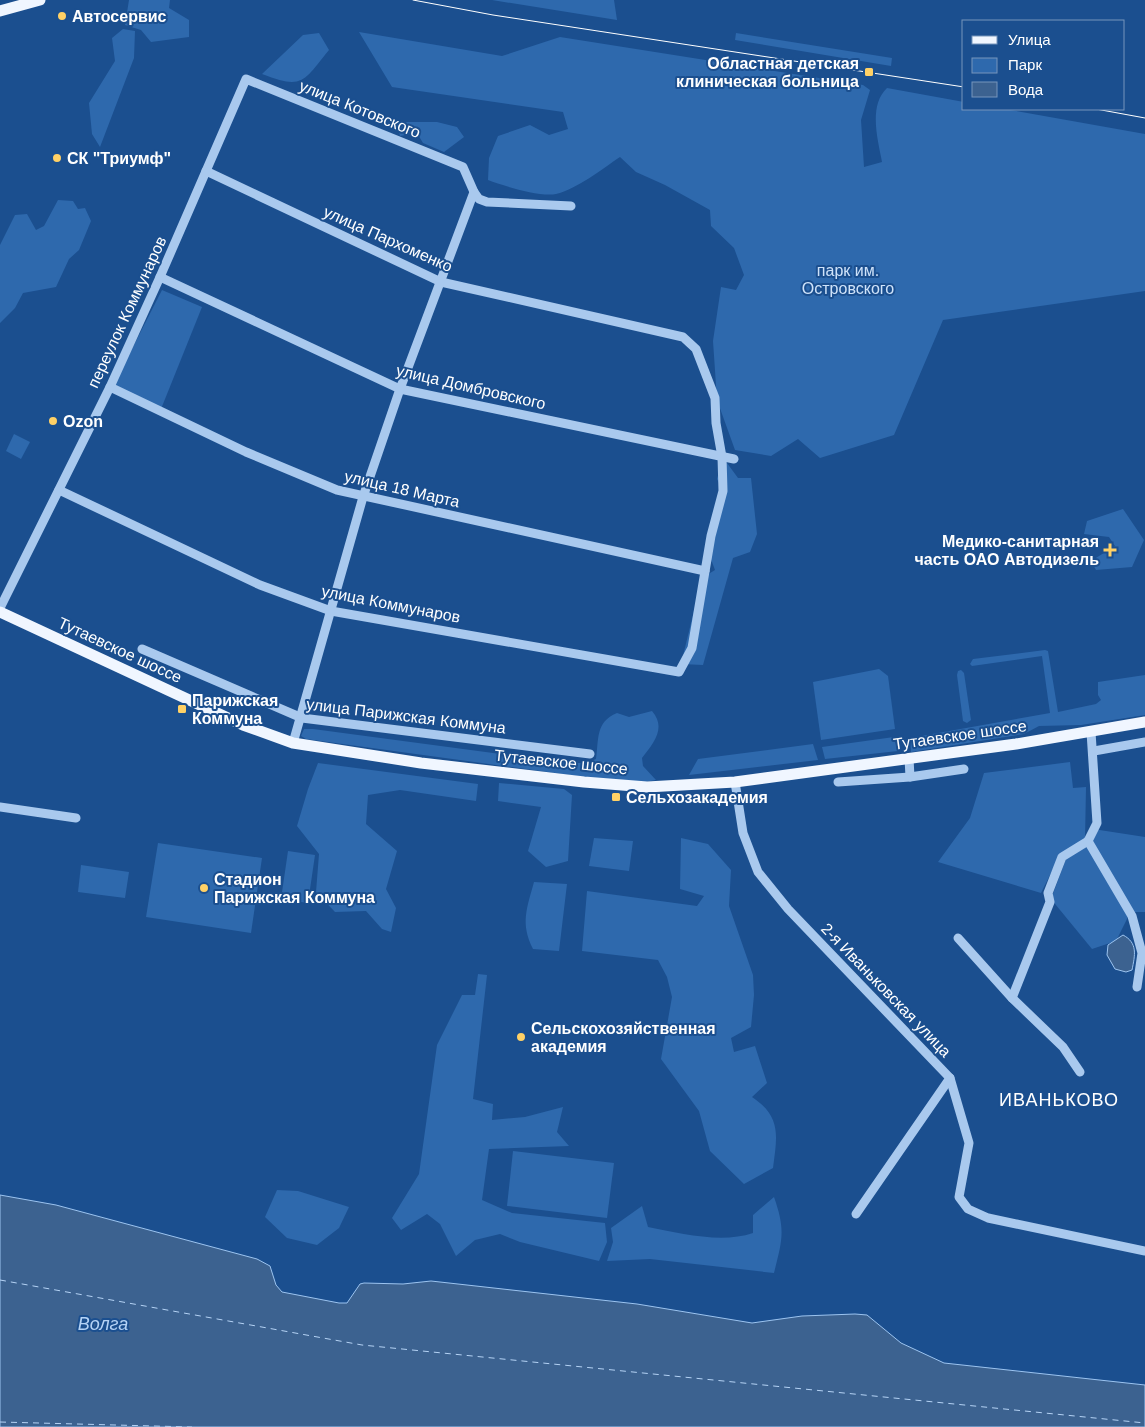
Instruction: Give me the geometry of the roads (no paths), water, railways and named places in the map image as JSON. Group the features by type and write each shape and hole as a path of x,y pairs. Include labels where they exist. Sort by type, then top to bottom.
{"main road":[{"path":"0,10 40,0"},
{"name":"Тутаевское шоссе","path":"0,610 235,721 294,743 421,763 600,783 646,787 734,782 1091,732 1145,722"}],"street":[{"name":"улица Котовского","path":"246,79 463,167 474,192"},
{"name":"переулок Коммунаров","path":"0,610 110,387 246,79"},
{"name":"улица Пархоменко","path":"206,171 442,282 682,337 696,349 715,398 716,423 722,457"},
{"path":"474,192 479,199 487,202 571,206"},
{"path":"294,743 364,497 400,389 442,282 474,192"},
{"name":"улица Домбровского","path":"160,277 400,389 734,459"},
{"name":"улица 18 Марта","path":"110,387 246,452 337,490 705,571"},
{"path":"705,571 723,490 722,457"},
{"name":"улица Коммунаров","path":"59,490 260,586 331,611 679,672 692,648 705,571"},
{"name":"улица Парижская Коммуна","path":"142,649 302,718 590,754"},
{"path":"1012,998 1050,902 1048,892 1062,858 1088,841 1097,823 1094,750 1091,732"},
{"path":"1094,750 1145,742"},
{"path":"908,758 910,777"},
{"path":"838,782 910,777 964,769"},
{"name":"2-я Иваньковская улица","path":"734,782 743,833 758,872 788,909 950,1078 969,1143 960,1197 968,1209 988,1218 1145,1251"},
{"path":"0,806 76,818"},
{"path":"1088,841 1132,916 1142,953 1136,987"},
{"path":"958,938 1012,998 1064,1048 1080,1072"},
{"path":"856,1214 950,1078"}],"water":[{"path":"1123,935 1131,942 1134,950 1132,970 1126,972 1115,969 1107,955 1108,945"},
{"name":"Волга","path":"0,1195 56,1205 257,1259 270,1266 276,1285 282,1292 339,1303 347,1303 360,1284 364,1283 403,1284 431,1281 637,1304 752,1323 802,1316 867,1315 901,1343 944,1363 1145,1385 1145,1427 0,1427"}],"tram line":[{"path":"413,0 493,15 962,87"},
{"path":"1101,110 1145,118"}],"place":[{"name":"Автосервис","path":"62,16"},
{"name":"Областная детская клиническая больница","path":"869,72"},
{"name":"СК \"Триумф\"","path":"57,158"},
{"name":"Ozon","path":"53,421"},
{"name":"Медико-санитарная часть ОАО Автодизель","path":"1110,550"},
{"name":"Парижская Коммуна","path":"182,709"},
{"name":"Сельхозакадемия","path":"616,797"},
{"name":"Стадион Парижская Коммуна","path":"204,888"},
{"name":"Сельскохозяйственная академия","path":"521,1037"}],"district":[{"name":"ИВАНЬКОВО","path":"1059,1100"}],"park label":[{"name":"парк им. Островского","path":"848,279"}]}
